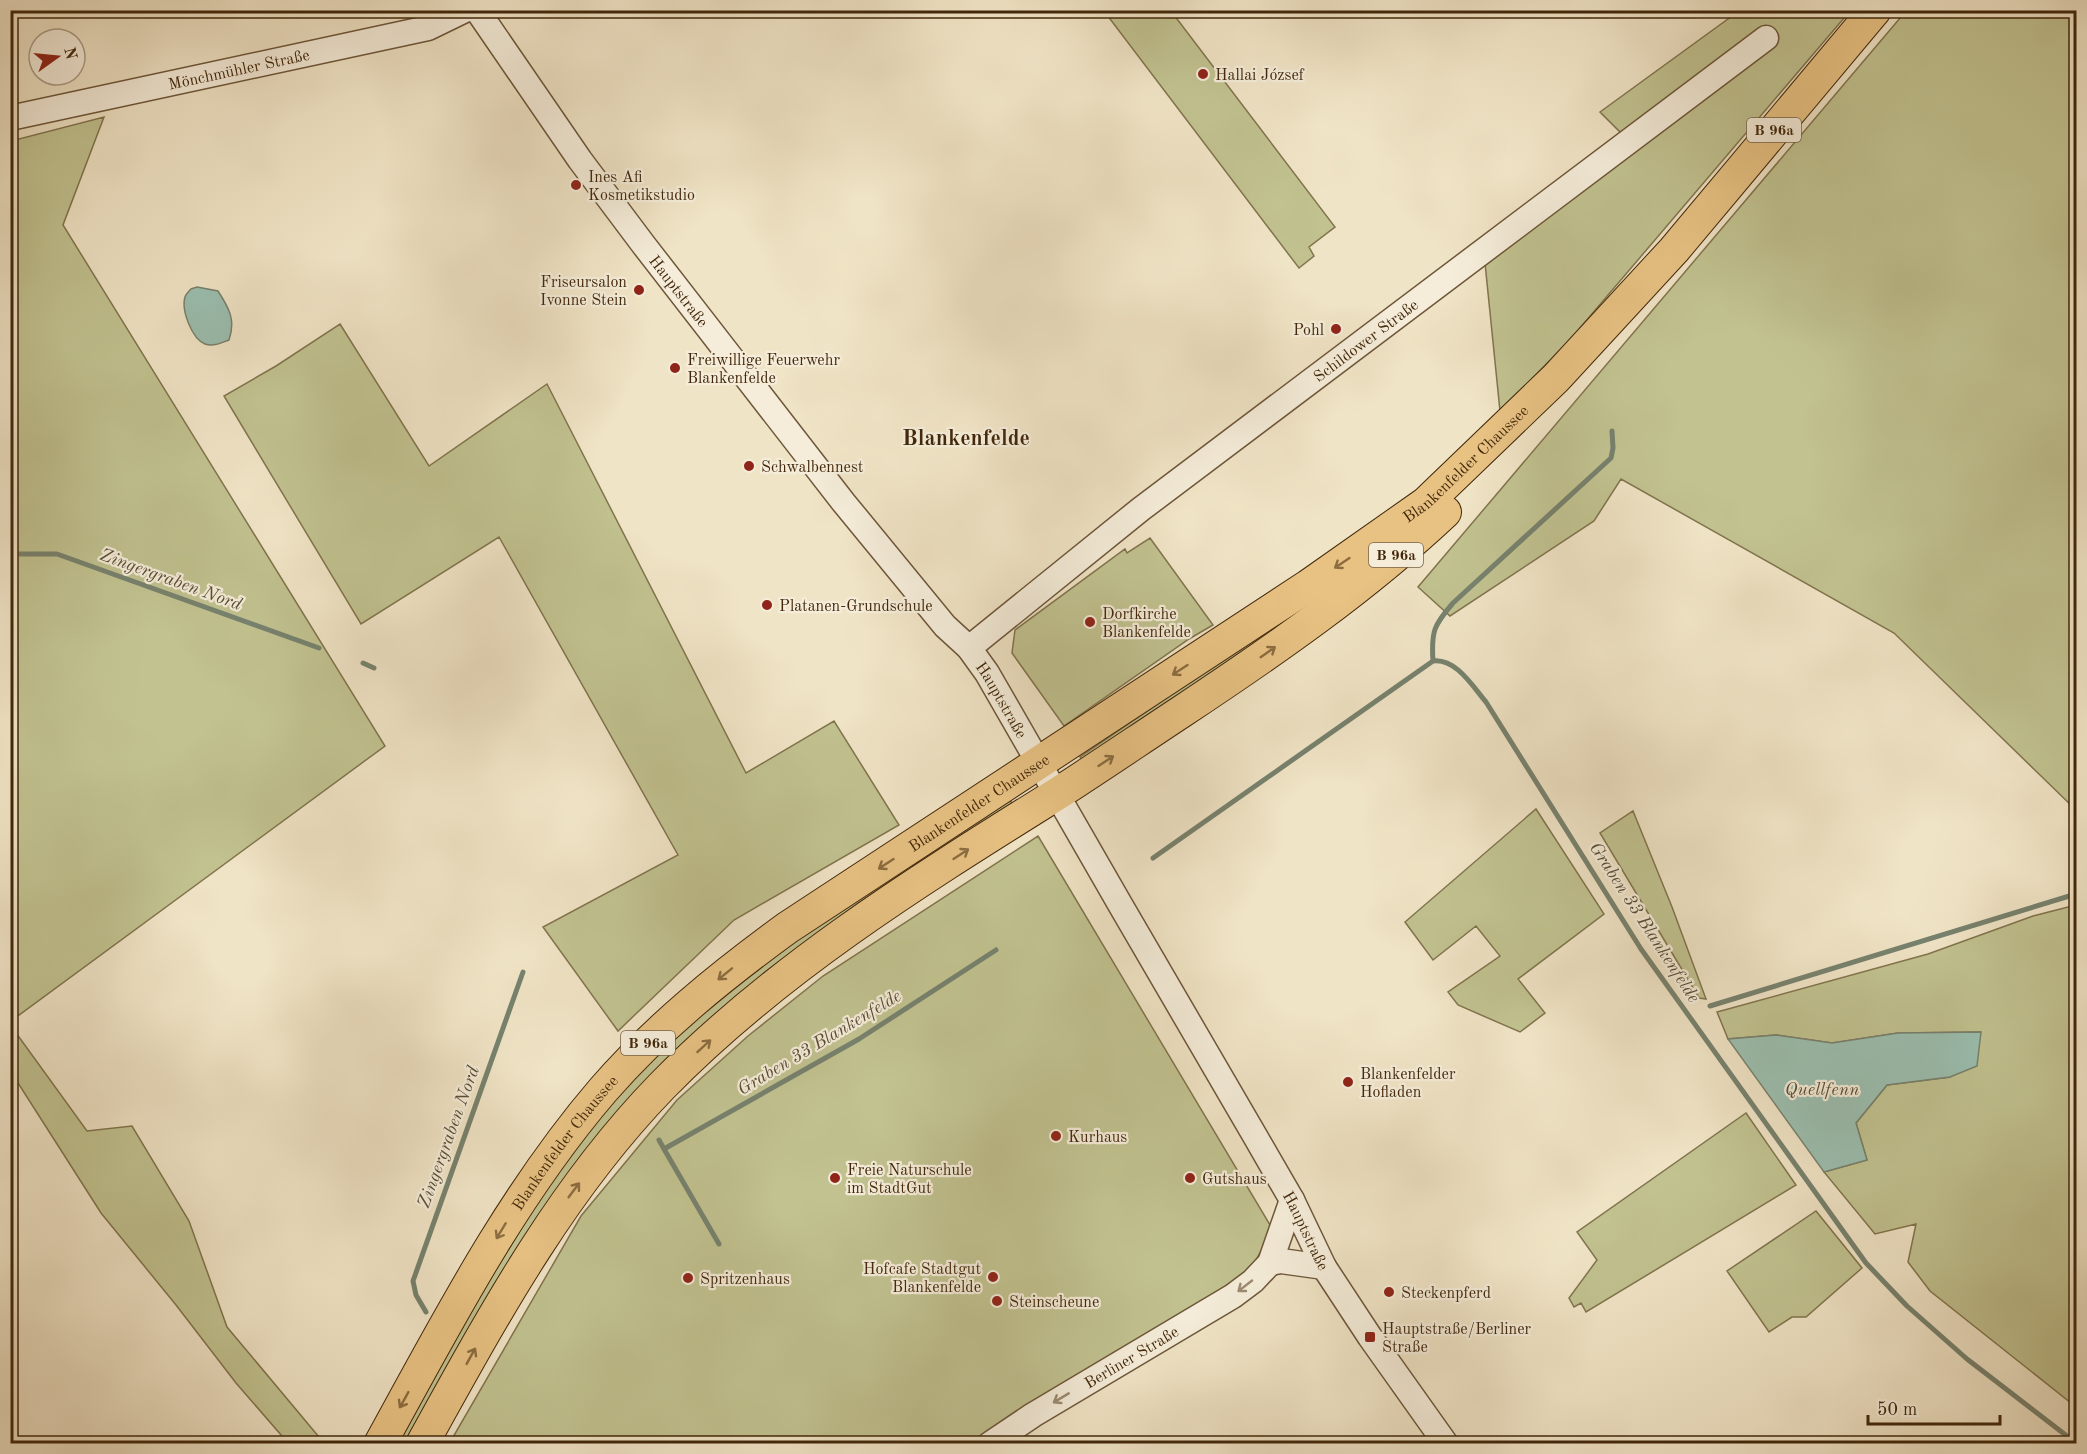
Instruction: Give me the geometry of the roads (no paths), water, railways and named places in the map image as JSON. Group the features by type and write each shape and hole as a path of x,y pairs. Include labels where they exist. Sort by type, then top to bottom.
{"main road":[{"name":"Blankenfelder Chaussee","path":"380,1443 437,1340 513,1212 552,1154 597,1098 667,1024 728,971 787,928 1308,586 1426,503 1556,378 1674,250 1875,10"},
{"name":"Blankenfelder Chaussee","path":"422,1443 498,1306 567,1200 603,1152 661,1087 725,1027 811,958 902,892 1058,793 1278,645 1332,607 1398,554 1508,452 1572,385 1674,250"}],"street":[{"name":"Mönchmühler Straße","path":"10,118 428,28 465,10"},
{"name":"Hauptstraße","path":"477,10 580,160 650,253 844,503 945,626 969,648 987,673 1292,1200 1323,1267 1368,1335 1446,1443"},
{"name":"Schildower Straße","path":"969,648 1141,509 1766,38"},
{"name":"Berliner Straße","path":"990,1443 1233,1296 1253,1281 1270,1263 1292,1200"},
{"path":"1270,1263 1281,1261 1323,1267"}],"water":[{"path":"197,287 218,291 222,297 232,326 229,340 208,345 200,341 192,330 184,303 191,289"},
{"name":"Quellfenn","path":"1981,1032 1977,1066 1950,1077 1887,1085 1856,1123 1867,1160 1824,1172 1728,1039 1776,1035 1832,1043 1898,1033"}],"waterway":[{"path":"1433,661 1435,629 1453,603 1611,458 1612,431"},
{"name":"Zingergraben Nord","path":"10,554 57,554 319,648"},
{"name":"Graben 33 Blankenfelde","path":"1153,858 1433,661 1449,664 1463,675 1486,702 1641,949 1866,1263 1907,1306 1967,1359 2076,1443"},
{"name":"Zingergraben Nord","path":"363,663 374,668"},
{"path":"1710,1006 2076,894"},
{"name":"Graben 33 Blankenfelde","path":"659,1140 664,1149 859,1039 996,950"},
{"name":"Zingergraben Nord","path":"426,1312 416,1295 413,1281 523,972"},
{"path":"664,1149 719,1244"}],"place":[{"name":"Hallai József","path":"1203,74"},
{"name":"Ines Afi Kosmetikstudio","path":"576,185"},
{"name":"Friseursalon Ivonne Stein","path":"639,290"},
{"name":"Pohl","path":"1336,329"},
{"name":"Freiwillige Feuerwehr Blankenfelde","path":"675,368"},
{"name":"Schwalbennest","path":"749,466"},
{"name":"Platanen-Grundschule","path":"767,605"},
{"name":"Dorfkirche Blankenfelde","path":"1090,622"},
{"name":"Blankenfelder Hofladen","path":"1348,1082"},
{"name":"Kurhaus","path":"1056,1136"},
{"name":"Freie Naturschule im StadtGut","path":"835,1178"},
{"name":"Gutshaus","path":"1190,1178"},
{"name":"Hofcafe Stadtgut Blankenfelde","path":"993,1277"},
{"name":"Spritzenhaus","path":"688,1278"},
{"name":"Steckenpferd","path":"1389,1292"},
{"name":"Steinscheune","path":"997,1301"},
{"name":"Hauptstraße/Berliner Straße","path":"1370,1337"}],"district":[{"name":"Blankenfelde","path":"966,437"}]}
